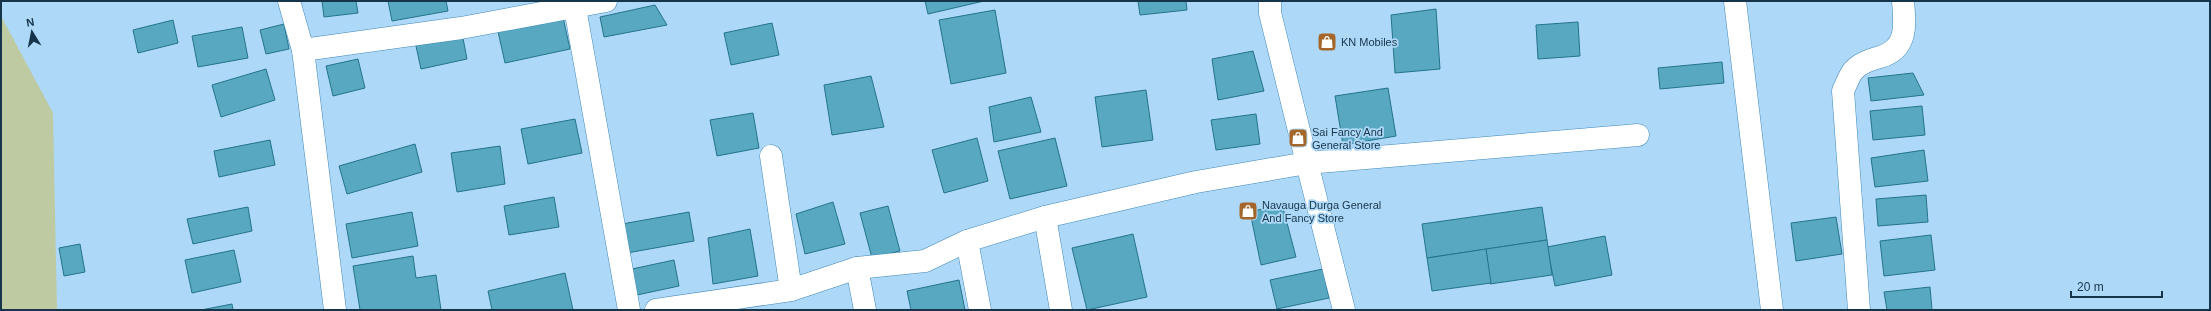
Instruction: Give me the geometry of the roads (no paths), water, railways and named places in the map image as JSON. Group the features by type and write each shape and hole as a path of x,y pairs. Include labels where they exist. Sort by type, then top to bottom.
{"street":[{"path":"289,1 303,50 335,310"},
{"path":"303,50 461,28 575,8 606,1"},
{"path":"1270,1 1270,13 1344,310"},
{"path":"1735,1 1772,310"},
{"path":"1859,310 1843,91 1852,72 1866,61 1888,54 1902,41 1905,23 1903,1"},
{"path":"575,8 629,310"},
{"path":"656,310 791,290 857,268 925,261 966,241 1045,217 1196,182 1307,163 1638,135"},
{"path":"771,156 791,290"},
{"path":"1045,217 1061,310"},
{"path":"966,241 980,310"},
{"path":"857,268 865,310"}],"place":[{"name":"KN Mobiles","path":"1327,42"},
{"name":"Sai Fancy And General Store","path":"1298,138"},
{"name":"Navauga Durga General And Fancy Store","path":"1248,211"}]}
